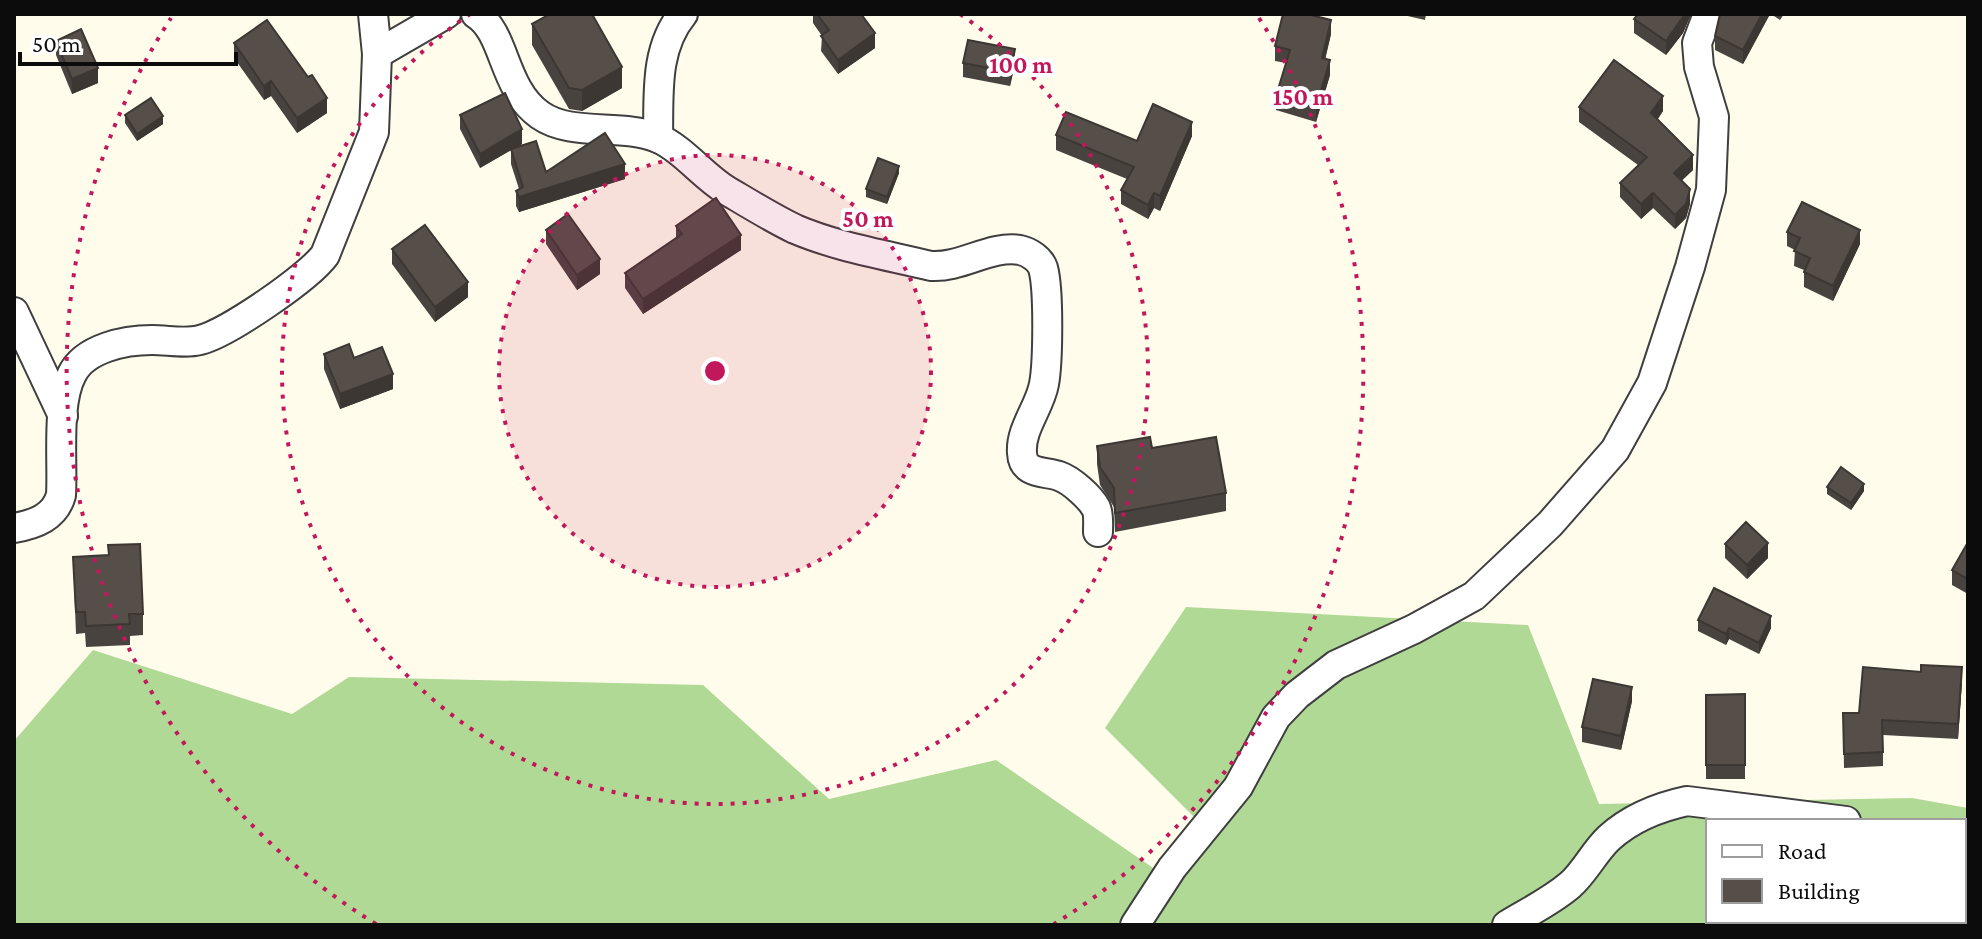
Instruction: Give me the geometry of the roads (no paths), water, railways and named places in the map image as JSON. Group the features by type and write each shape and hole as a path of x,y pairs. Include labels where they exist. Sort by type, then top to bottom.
{"street":[{"path":"14,528 40,521 58,506 66,389 79,363 98,351 149,340 200,340 222,331 318,264 335,232 374,132 377,54 373,14"},
{"path":"377,54 446,14"},
{"path":"476,14 486,21 517,92 541,116 552,122 623,129 658,138 724,189 797,230 931,266 951,266 990,253 1013,250 1022,251 1038,260 1043,269 1047,320 1044,386 1024,437 1022,453 1024,462 1031,470 1067,480 1095,507 1098,532"},
{"path":"658,138 663,52 668,35 683,14"},
{"path":"1135,925 1172,868 1238,787 1276,717 1297,695 1336,665 1414,629 1474,596 1550,524 1615,450 1652,383 1690,267 1711,190 1714,117 1699,67 1697,43 1708,14"},
{"path":"14,312 64,418"},
{"path":"1507,925 1547,903 1572,883 1608,839 1632,821 1668,805 1687,801 1830,819"}]}
